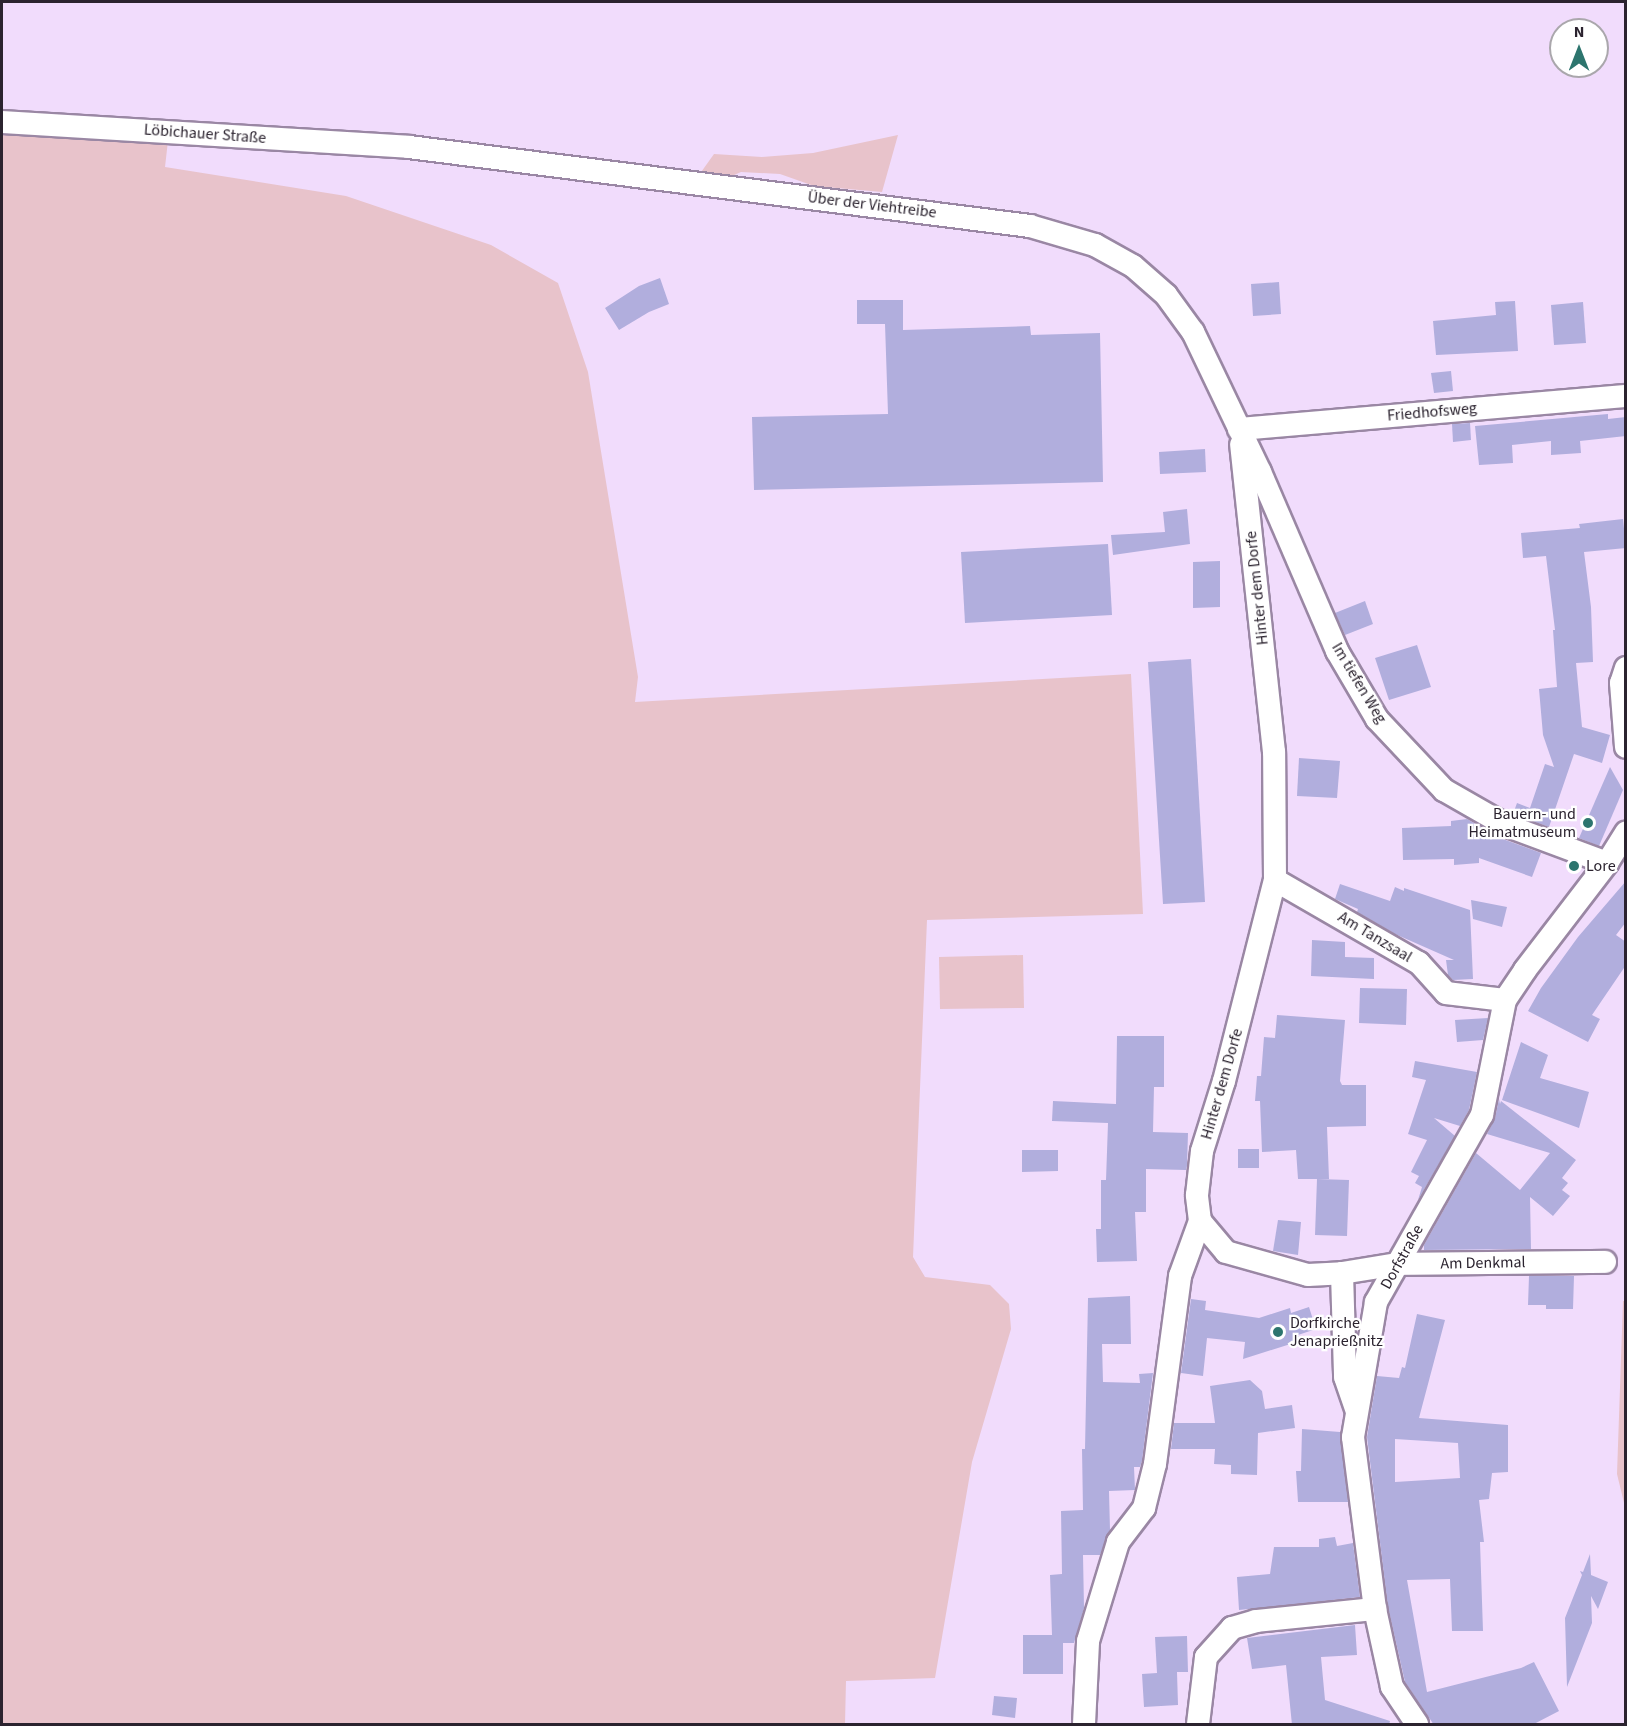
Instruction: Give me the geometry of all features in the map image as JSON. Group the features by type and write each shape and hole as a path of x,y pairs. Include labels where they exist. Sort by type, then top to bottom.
{"street":[{"name":"Löbichauer Straße","path":"2,122 409,147"},
{"name":"Über der Viehtreibe","path":"409,147 1030,226 1095,245 1134,266 1166,295 1192,332 1239,429"},
{"name":"Friedhofsweg","path":"1239,429 1626,396"},
{"name":"Im tiefen Weg","path":"1239,429 1337,651 1377,719 1444,790 1505,825 1607,863"},
{"name":"Hinter dem Dorfe","path":"1084,1725 1088,1641 1118,1542 1144,1508 1155,1464 1180,1276 1200,1221 1197,1195 1202,1151 1224,1081 1275,880 1274,752 1239,429"},
{"path":"1626,668 1621,682 1626,747"},
{"name":"Dorfstraße","path":"1417,1725 1392,1687 1375,1609 1353,1437 1376,1302 1482,1114 1505,1000 1525,970 1607,863 1626,833"},
{"name":"Am Tanzsaal","path":"1275,880 1419,963 1446,993 1505,1000"},
{"name":"Am Denkmal","path":"1200,1221 1226,1252 1308,1275 1342,1273 1398,1264 1605,1262"},
{"path":"1342,1273 1344,1377 1357,1412"},
{"path":"1198,1725 1206,1657 1232,1628 1256,1621 1375,1609"}],"shaded area":[{"path":"2,122 169,132 165,167 346,196 491,245 558,283 588,372 638,677 635,702 1131,674 1143,914 927,920 913,1257 925,1277 990,1285 1009,1304 1011,1329 972,1462 935,1678 846,1681 845,1724 2,1724"},
{"path":"898,135 882,192 814,186 780,174 741,172 725,179 699,175 714,154 762,157 813,153"},
{"path":"1023,955 1024,1008 940,1009 939,957"},
{"path":"1623,1301 1626,1301 1625,1507 1617,1474"}],"building":[{"path":"660,278 669,304 649,312 619,330 605,308 639,286"},
{"path":"1279,282 1281,314 1253,316 1251,284"},
{"path":"857,300 903,300 903,330 1030,326 1031,335 1100,333 1103,482 754,490 752,417 888,414 885,324 857,324"},
{"path":"1515,301 1518,351 1436,355 1433,321 1496,315 1495,302"},
{"path":"1583,302 1586,343 1554,345 1551,305"},
{"path":"1451,371 1453,391 1434,393 1431,373"},
{"path":"1608,414 1608,419 1626,417 1626,436 1580,441 1581,453 1551,455 1551,441 1512,445 1513,463 1479,465 1475,426"},
{"path":"1470,423 1471,440 1453,442 1452,424"},
{"path":"1205,449 1206,472 1160,474 1159,452"},
{"path":"1187,509 1190,544 1113,555 1111,535 1165,532 1163,512"},
{"path":"1623,519 1626,548 1584,552 1591,607 1593,662 1576,663 1582,727 1610,735 1602,763 1574,754 1549,827 1513,814 1517,803 1530,808 1545,764 1554,767 1543,735 1539,689 1557,687 1553,630 1555,630 1546,556 1523,558 1521,533 1580,528 1579,524"},
{"path":"1108,544 1112,615 965,623 961,552"},
{"path":"1220,561 1220,607 1193,608 1193,562"},
{"path":"1365,601 1373,624 1345,635 1335,613"},
{"path":"1417,645 1431,687 1389,700 1375,658"},
{"path":"1191,659 1205,902 1163,904 1148,662"},
{"path":"1299,758 1340,761 1337,798 1297,796"},
{"path":"1610,767 1623,790 1599,846 1579,838"},
{"path":"1467,819 1500,838 1541,853 1532,877 1479,858 1479,863 1454,865 1454,859 1403,860 1402,828 1451,826 1451,821"},
{"path":"1626,881 1626,922 1616,935 1626,942 1626,965 1592,1015 1600,1019 1588,1042 1528,1011 1541,988 1578,937"},
{"path":"1340,884 1390,901 1395,887 1404,891 1404,888 1470,910 1473,979 1453,980 1448,975 1446,960 1454,960 1395,934 1357,912 1358,909 1335,899"},
{"path":"1471,900 1507,907 1502,927 1473,919"},
{"path":"1312,940 1345,942 1345,957 1374,958 1374,979 1311,976"},
{"path":"1360,988 1407,989 1406,1025 1359,1023"},
{"path":"1277,1015 1345,1020 1340,1081 1342,1085 1366,1085 1366,1126 1327,1127 1329,1179 1298,1179 1296,1150 1262,1152 1260,1101 1255,1101 1257,1076 1261,1076 1264,1037 1275,1038"},
{"path":"1488,1018 1483,1040 1457,1042 1455,1020"},
{"path":"1117,1036 1164,1036 1164,1087 1154,1087 1153,1132 1188,1133 1187,1166 1186,1170 1146,1169 1146,1212 1135,1212 1137,1261 1097,1262 1096,1229 1101,1229 1101,1180 1106,1180 1108,1123 1052,1121 1053,1101 1116,1104"},
{"path":"1521,1042 1548,1055 1540,1078 1589,1092 1579,1128 1502,1100"},
{"path":"1415,1061 1477,1072 1469,1110 1460,1126 1434,1118 1455,1136 1418,1200 1422,1187 1415,1183 1419,1176 1411,1172 1427,1140 1408,1134 1426,1080 1412,1077"},
{"path":"1499,1099 1500,1104 1501,1101 1576,1160 1562,1178 1568,1183 1562,1190 1570,1196 1553,1216 1530,1197 1531,1249 1424,1250 1424,1245 1476,1153 1520,1190 1550,1153 1487,1134 1495,1118"},
{"path":"1238,1149 1259,1149 1259,1168 1238,1168"},
{"path":"1022,1150 1058,1150 1058,1171 1022,1172"},
{"path":"1317,1179 1349,1180 1347,1236 1315,1235"},
{"path":"1278,1220 1301,1222 1298,1255 1273,1251"},
{"path":"1529,1276 1574,1276 1573,1309 1546,1309 1546,1305 1528,1305"},
{"path":"1130,1296 1131,1344 1102,1344 1103,1382 1140,1383 1139,1374 1153,1373 1142,1461 1140,1467 1134,1467 1135,1490 1109,1491 1110,1530 1100,1555 1083,1555 1084,1608 1074,1643 1063,1643 1063,1674 1023,1674 1023,1635 1052,1635 1050,1575 1062,1574 1061,1511 1083,1510 1082,1449 1085,1449 1088,1298"},
{"path":"1191,1299 1206,1301 1205,1310 1259,1318 1290,1308 1291,1313 1309,1307 1316,1329 1298,1335 1300,1341 1243,1359 1245,1342 1207,1338 1203,1376 1181,1373"},
{"path":"1417,1314 1445,1320 1419,1418 1508,1425 1508,1472 1492,1473 1489,1499 1479,1500 1484,1542 1480,1542 1483,1631 1452,1631 1450,1579 1407,1580 1427,1692 1521,1668 1534,1662 1559,1711 1532,1725 1434,1725 1405,1682 1388,1607 1367,1437 1377,1376 1399,1378 1402,1367 1405,1368","holes":["1395,1439 1458,1443 1460,1478 1395,1482"]},
{"path":"1250,1380 1262,1391 1265,1409 1292,1405 1295,1428 1258,1433 1257,1475 1231,1474 1231,1465 1214,1464 1215,1449 1171,1449 1174,1423 1215,1423 1210,1386"},
{"path":"1302,1429 1340,1432 1348,1502 1298,1502 1296,1471 1301,1471"},
{"path":"1335,1537 1337,1546 1353,1543 1360,1597 1239,1610 1237,1577 1270,1574 1274,1547 1319,1547 1319,1539"},
{"path":"1590,1554 1591,1575 1608,1582 1598,1609 1591,1596 1592,1623 1567,1687 1565,1618 1582,1575 1580,1571 1583,1572"},
{"path":"1355,1625 1357,1655 1321,1657 1325,1700 1390,1721 1389,1725 1292,1725 1286,1665 1252,1669 1247,1638"},
{"path":"1187,1636 1188,1672 1177,1672 1178,1705 1144,1707 1142,1674 1157,1673 1155,1637"},
{"path":"994,1696 1017,1698 1015,1718 992,1715"}],"place":[{"name":"Bauern- und Heimatmuseum","path":"1588,823"},
{"name":"Lore","path":"1574,866"},
{"name":"Dorfkirche Jenaprießnitz","path":"1278,1332"}]}
